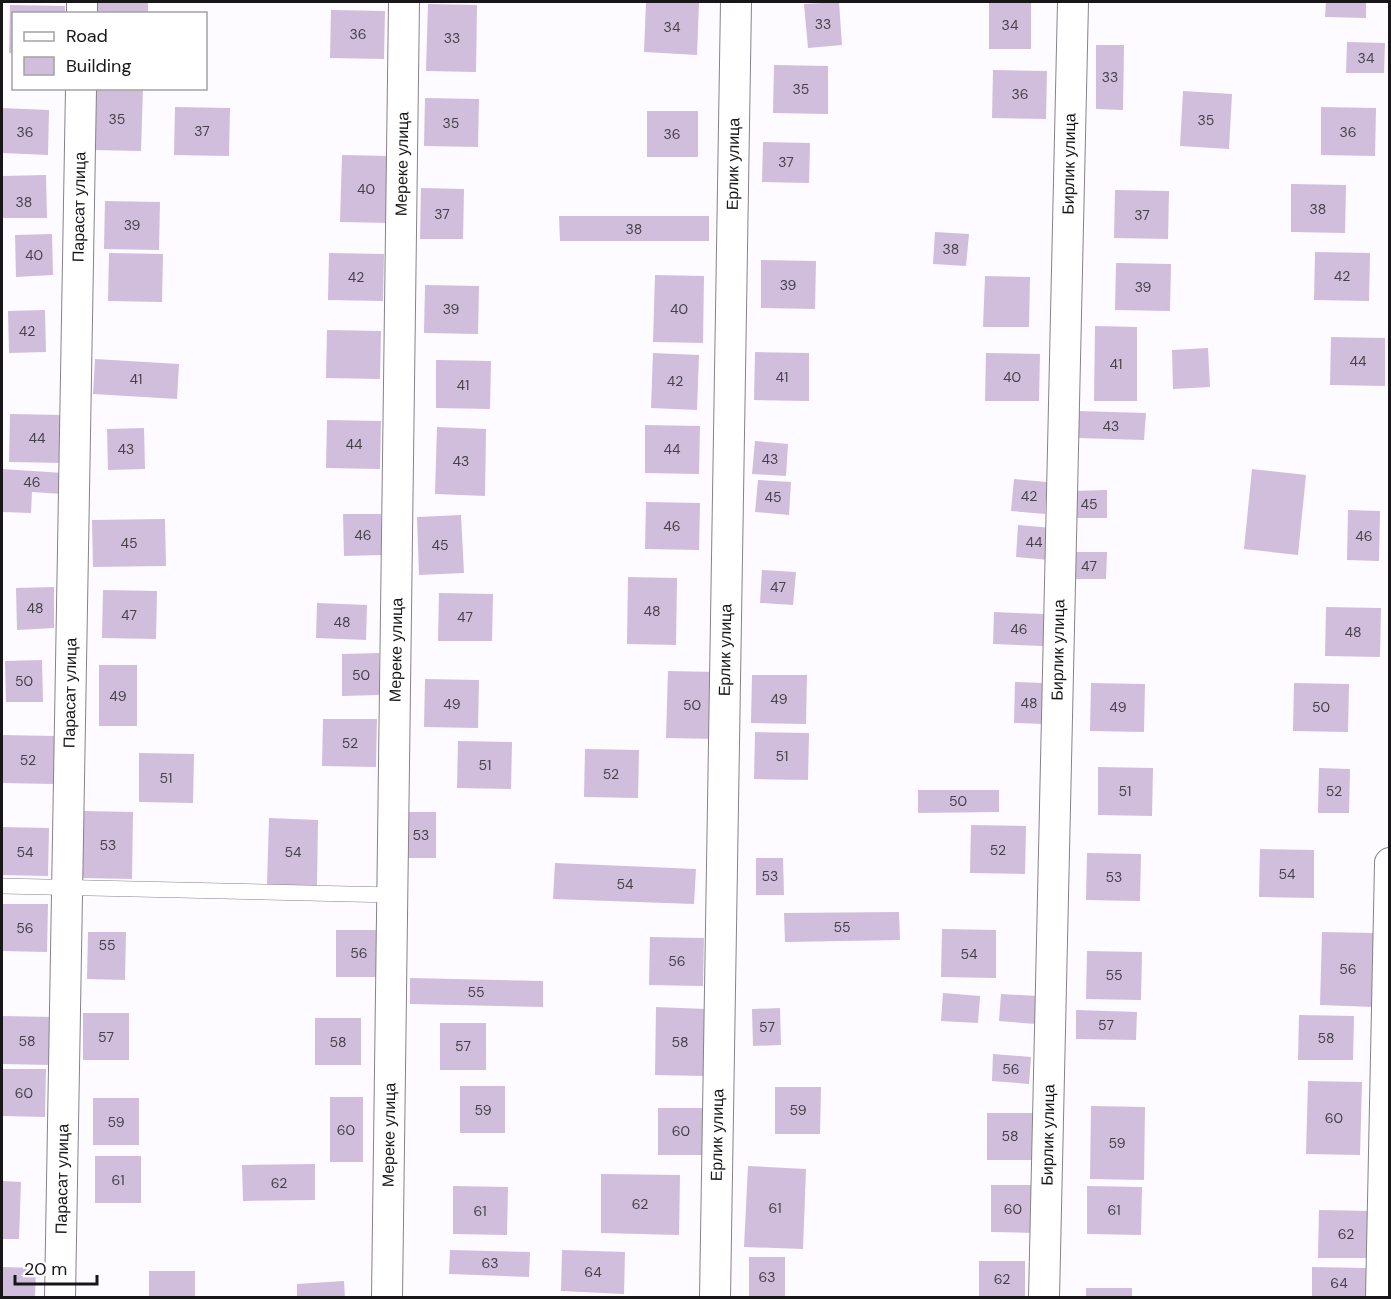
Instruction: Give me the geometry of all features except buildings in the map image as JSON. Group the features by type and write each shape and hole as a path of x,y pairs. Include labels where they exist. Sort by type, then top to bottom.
{"street":[{"name":"Мереке улица","path":"387,1298 404,2"},
{"name":"Ерлик улица","path":"715,1298 736,2"},
{"name":"Бирлик улица","path":"1044,1298 1073,2"},
{"name":"Парасат улица","path":"60,1298 81,90"},
{"path":"1381,1298 1389,863"}],"lane":[{"path":"2,886 393,895"}]}
